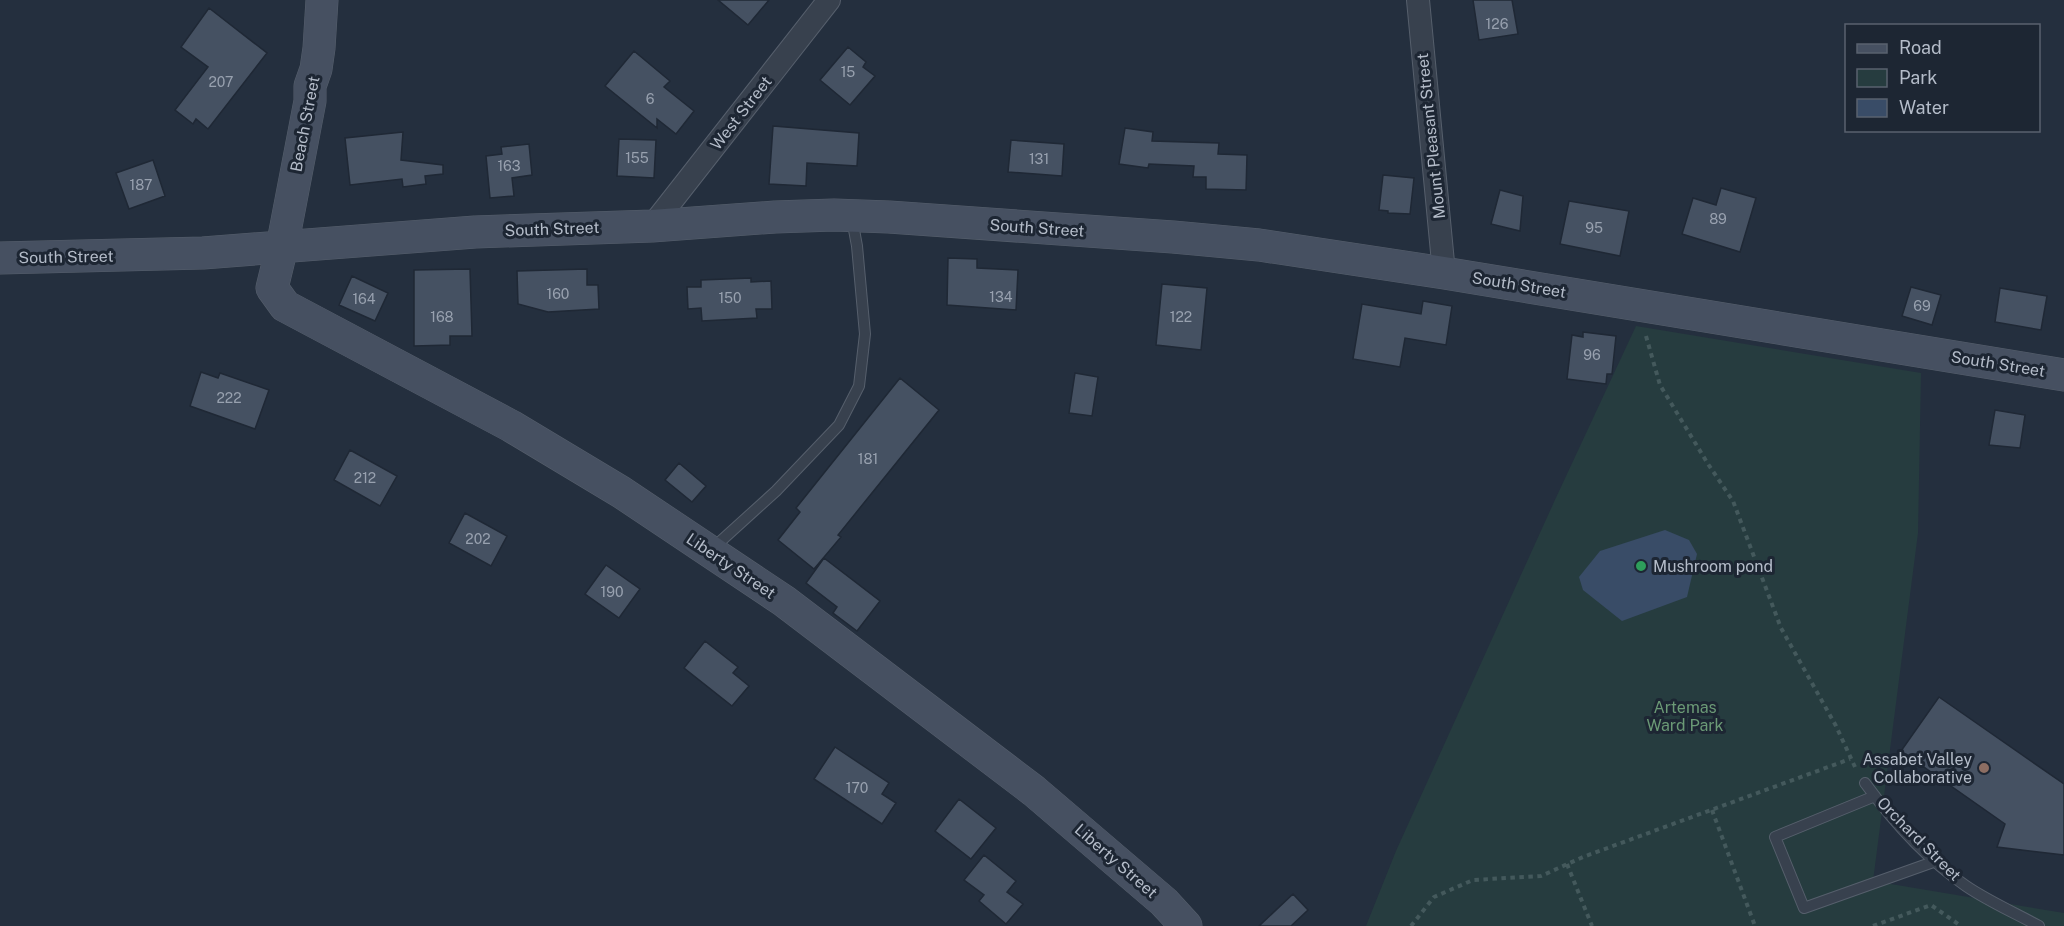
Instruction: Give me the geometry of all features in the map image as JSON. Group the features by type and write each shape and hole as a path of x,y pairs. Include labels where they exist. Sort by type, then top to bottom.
{"main road":[{"name":"Beach Street","path":"282,247 310,86 316,69 322,0"},
{"name":"South Street","path":"0,258 203,253 474,232 652,226 775,217 851,216 1173,237 1259,245 1444,273 2064,375"},
{"name":"Liberty Street","path":"282,247 272,288 285,306 511,426 621,492 784,601 1034,791 1164,902 1186,926"}],"street":[{"name":"West Street","path":"652,226 829,0"},
{"name":"Mount Pleasant Street","path":"1418,0 1444,273"}],"lane":[{"path":"710,552 776,491 839,425 859,386 865,334 857,246 851,216"},
{"name":"Orchard Street","path":"1865,783 1887,813 1936,861 1966,886 2039,926"},
{"path":"1875,796 1775,837 1804,908 1936,861"}],"path":[{"path":"1654,308 1646,336 1660,385 1733,501 1781,628 1865,783"},
{"path":"1411,926 1434,897 1473,880 1541,876 1567,864 1850,759"},
{"path":"1712,810 1755,926"},
{"path":"1567,864 1592,926"},
{"path":"1873,926 1931,905 1961,926"}],"green space":[{"name":"Artemas Ward Park","path":"1636,326 1921,373 1918,533 1873,881 2064,913 2064,926 1366,926 1396,851"}],"water":[{"name":"Mushroom pond","path":"1665,530 1689,540 1697,554 1687,597 1622,621 1583,590 1579,577 1600,551"}],"building":[{"path":"718,0 769,0 748,25"},
{"path":"1473,0 1512,0 1518,34 1479,40"},
{"path":"209,8 267,53 208,129 196,119 193,124 175,110 208,67 181,47"},
{"path":"848,47 866,62 863,67 875,76 850,105 820,80"},
{"path":"634,51 670,81 664,87 694,111 676,134 657,119 657,128 605,86"},
{"path":"773,126 859,133 857,166 807,163 806,186 769,184"},
{"path":"1125,128 1153,132 1152,141 1219,143 1218,154 1247,155 1246,190 1206,189 1206,177 1193,177 1194,166 1149,164 1148,168 1119,164"},
{"path":"403,132 401,160 443,165 443,174 425,176 426,184 403,187 402,179 350,185 345,138"},
{"path":"619,139 656,140 654,178 617,176"},
{"path":"1011,140 1064,144 1062,176 1008,172"},
{"path":"529,144 532,175 512,178 514,196 490,198 486,156 502,154 501,147"},
{"path":"153,160 165,196 129,209 116,173"},
{"path":"1383,175 1414,178 1410,214 1388,213 1388,211 1379,210"},
{"path":"1721,188 1756,198 1740,252 1682,234 1693,198 1716,205"},
{"path":"1500,190 1523,196 1520,231 1491,224"},
{"path":"1569,201 1629,211 1620,256 1560,244"},
{"path":"948,258 977,259 977,268 1018,270 1016,310 947,305"},
{"path":"470,269 472,336 450,336 450,345 414,346 414,270"},
{"path":"587,269 587,285 598,285 599,309 548,312 518,304 517,271"},
{"path":"352,276 388,293 375,321 339,305"},
{"path":"751,278 751,282 771,281 772,309 756,309 757,318 702,321 701,308 688,309 687,287 701,287 701,280"},
{"path":"1162,284 1207,288 1201,350 1156,345"},
{"path":"1911,287 1941,295 1932,325 1902,316"},
{"path":"2000,288 2047,296 2041,330 1995,322"},
{"path":"1423,301 1452,306 1446,345 1405,338 1400,367 1353,359 1362,304 1421,314"},
{"path":"1583,332 1616,336 1612,374 1607,374 1606,384 1567,379 1572,335 1583,337"},
{"path":"201,372 218,378 220,373 269,390 255,429 190,406"},
{"path":"1075,373 1098,377 1092,416 1069,413"},
{"path":"900,378 939,410 838,535 841,537 814,569 778,540 800,512 796,508"},
{"path":"1995,410 2025,415 2020,448 1989,445"},
{"path":"350,450 397,476 380,506 334,480"},
{"path":"679,463 706,486 692,502 665,480"},
{"path":"465,513 507,536 491,566 449,543"},
{"path":"824,558 880,601 857,631 833,613 837,607 806,583"},
{"path":"606,565 640,589 619,618 585,594"},
{"path":"705,641 738,667 733,673 749,686 732,706 684,668"},
{"path":"1939,697 2064,784 2064,855 1997,847 2005,824 1901,751"},
{"path":"835,747 889,783 882,794 896,803 882,824 814,779"},
{"path":"959,799 996,828 971,859 935,831"},
{"path":"984,855 1016,881 1007,892 1023,904 1006,924 979,901 984,895 964,880"},
{"path":"1293,894 1308,910 1291,926 1259,926"}],"place":[{"name":"Mushroom pond","path":"1641,566"},
{"name":"Assabet Valley Collaborative","path":"1984,768"}]}
